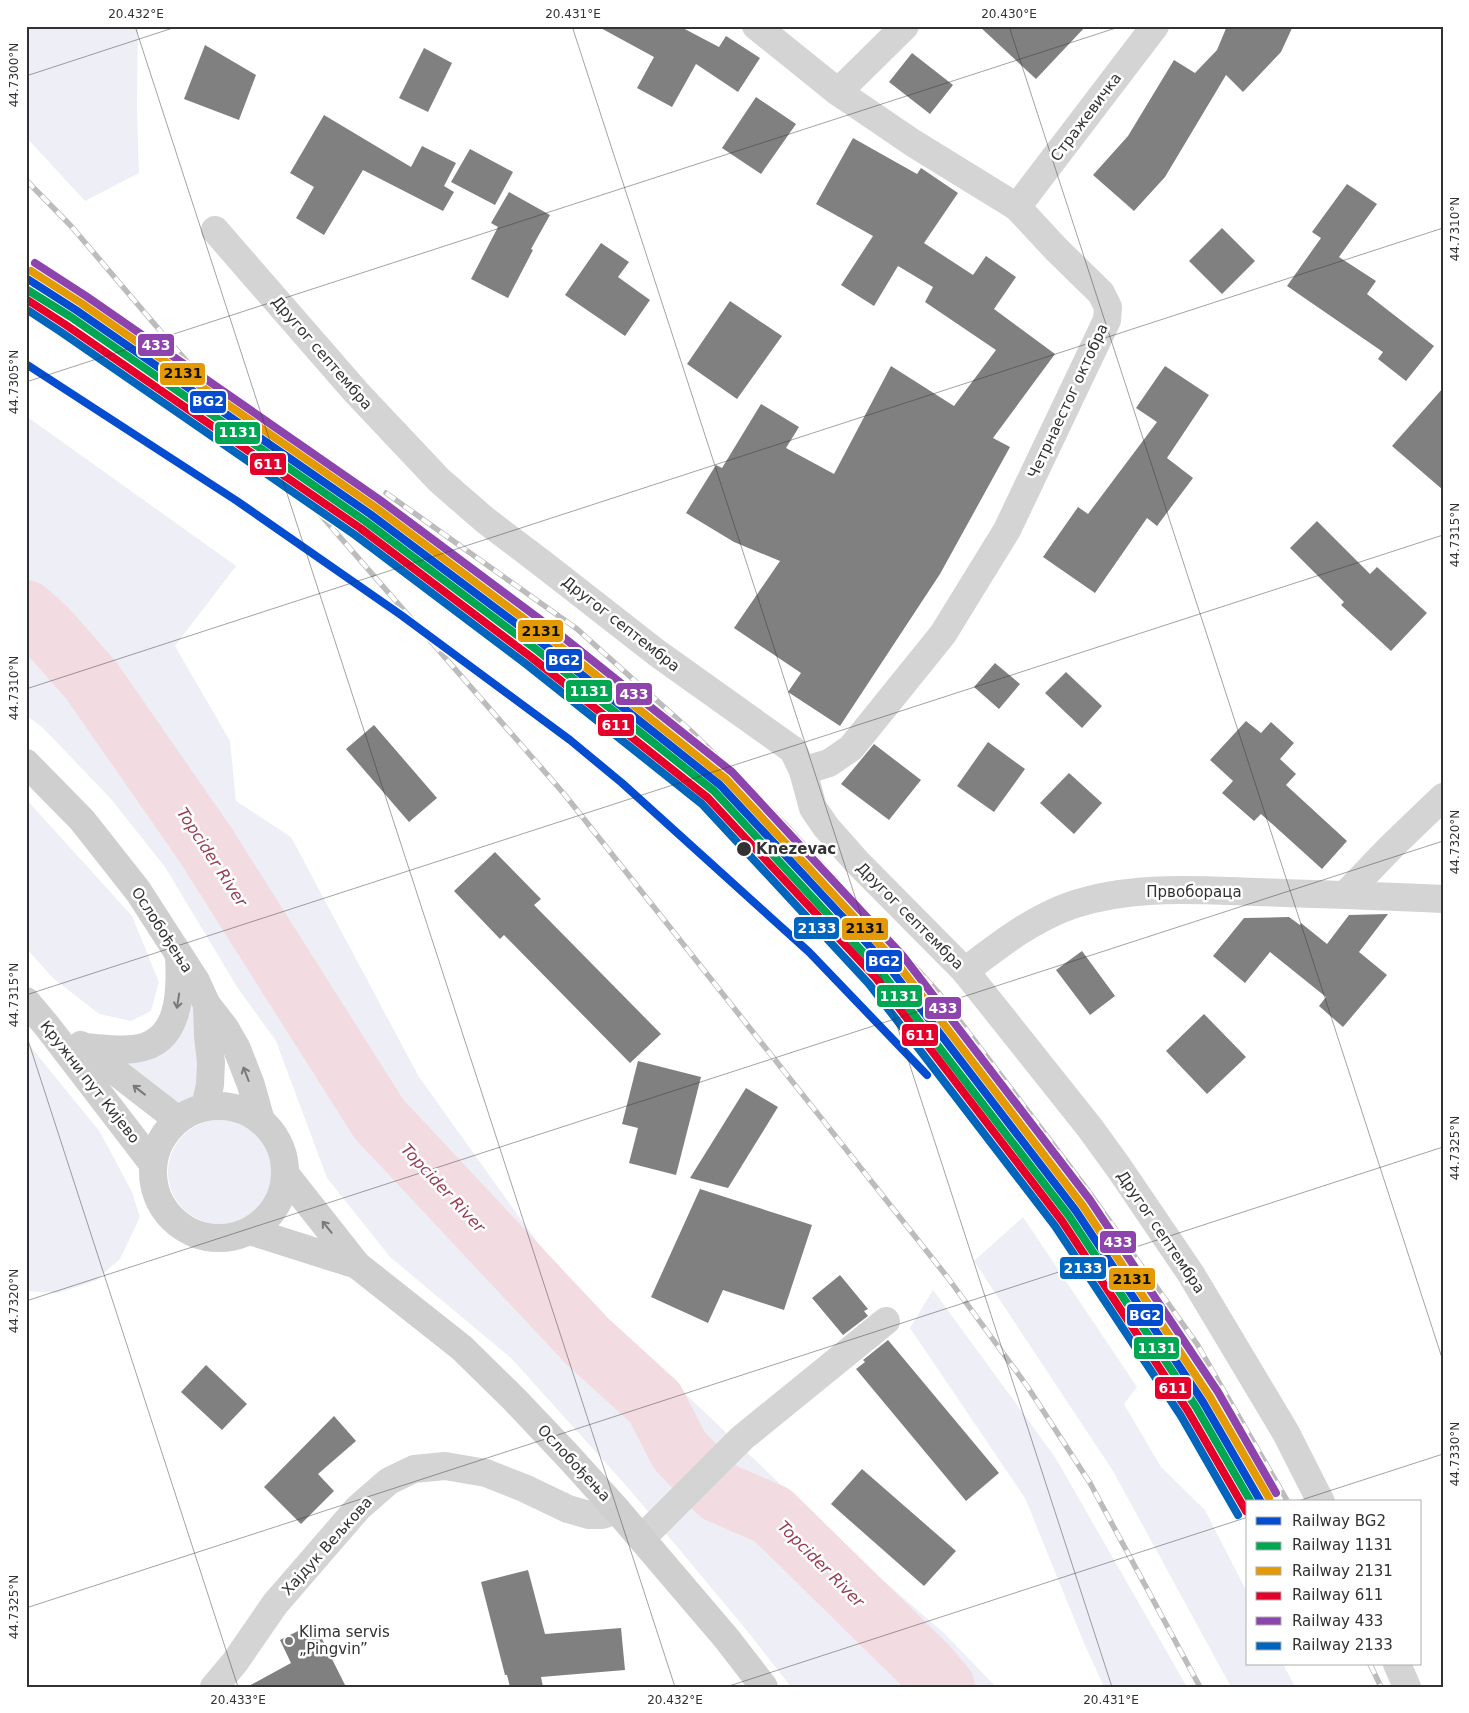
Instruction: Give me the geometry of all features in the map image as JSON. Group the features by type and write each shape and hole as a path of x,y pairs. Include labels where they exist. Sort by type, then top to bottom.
{"main road":[{"name":"Ослобођења","path":"26,763 82,820 138,891 237,1049 251,1085 261,1121"},
{"path":"84,1047 135,1049 147,1046 170,1027 178,1008 181,985 178,953"},
{"name":"Кружни пут Кијево","path":"26,1001 153,1164"},
{"path":"205,1107 210,1085 211,1062 208,1036 208,1005"},
{"path":"47,1026 84,1047 178,1120"},
{"path":"220,1106 249,1113 261,1121 275,1136 283,1155 286,1175 282,1192 275,1208 264,1222 236,1237 221,1239 199,1235 179,1226 166,1214 157,1198 153,1181 153,1164 161,1139 178,1120 205,1107 220,1106"},
{"name":"Ослобођења","path":"286,1175 357,1266 462,1348 514,1400 617,1510 727,1639 764,1687"},
{"name":"Ослобођења","path":"250,1231 357,1266"}],"street":[{"name":"Четрнаестог октобра","path":"756,26 838,92 912,143 1017,207 1102,293 1108,307 1107,320 1007,530 942,634 851,748 829,763 803,771"},
{"path":"838,92 905,26"},
{"name":"Стражевичка","path":"1017,207 1155,26"},
{"name":"Другог септембра","path":"215,230 356,392 439,480 485,520 657,653 788,746 796,754 803,771 813,808 826,827 857,862 965,970 1090,1128 1191,1274 1286,1433 1320,1500"},
{"path":"1345,895 1392,846 1443,798"},
{"name":"Првобораца","path":"965,970 1014,934 1044,917 1071,906 1115,894 1166,889 1443,899"},
{"path":"642,1538 742,1438 886,1321"},
{"name":"Хајдук Вељкова","path":"214,1687 235,1662 275,1604 358,1508 389,1481 414,1469 445,1466 486,1473 524,1488 568,1509 589,1515 602,1515 617,1510"},
{"path":"1398,1666 1407,1687"}],"shaded area":[{"path":"26,26 138,26 137,107 139,173 85,201 26,137"},
{"path":"26,416 236,566 175,646 230,741 236,801 291,837 419,1077 563,1278 870,1569 945,1634 996,1687 964,1687 867,1586 862,1613 933,1687 791,1687 748,1632 630,1490 511,1358 390,1257 327,1178 276,1041 237,987 165,867 111,799 44,729 26,715"},
{"path":"26,799 132,916 159,982 151,1011 131,1021 99,1014 53,978 26,948"},
{"path":"187,980 202,1065 198,1095 179,1108 108,1056 138,1057"},
{"path":"26,1041 100,1132 132,1192 140,1217 120,1259 95,1281 58,1293 26,1291"},
{"path":"220,1120 240,1124 249,1128 257,1135 264,1143 268,1152 272,1172 268,1192 264,1201 257,1209 249,1216 240,1220 220,1224 200,1220 191,1216 183,1209 176,1201 172,1192 168,1172 172,1152 176,1143 183,1135 191,1128 200,1124"},
{"path":"1023,1217 1137,1387 1124,1404 1161,1467 1205,1510 1246,1590 1246,1666 1284,1666 1295,1687 1231,1687 1113,1471 974,1261"},
{"path":"933,1290 1055,1457 1187,1687 1104,1687 1025,1498 910,1328"}],"building":[{"path":"597,26 679,26 719,47 726,36 760,58 738,92 696,64 672,107 637,88 654,57"},
{"path":"979,26 1086,26 1036,79"},
{"path":"1227,26 1293,26 1281,52 1243,92 1226,75 1165,177 1134,211 1093,175 1128,136 1174,60 1195,73 1217,50"},
{"path":"205,45 256,75 239,120 184,99"},
{"path":"424,48 452,63 428,112 399,98"},
{"path":"912,53 953,85 930,114 889,82"},
{"path":"756,97 796,124 761,174 722,148"},
{"path":"324,115 411,167 422,146 456,163 444,186 454,192 443,211 363,170 324,235 296,218 314,187 290,173"},
{"path":"853,138 917,174 921,168 958,193 924,243 973,275 986,256 1016,277 994,309 1055,354 993,438 1010,447 940,574 840,726 788,692 801,673 734,628 780,561 734,542 686,513 716,465 722,468 761,404 799,427 786,448 834,474 891,366 954,406 996,350 925,302 933,287 898,266 874,306 841,285 873,236 816,204"},
{"path":"470,149 513,172 495,205 451,182"},
{"path":"1347,184 1377,204 1339,257 1376,281 1367,294 1434,346 1406,381 1378,359 1383,352 1287,286 1321,238 1312,232"},
{"path":"509,192 550,215 531,249 533,250 508,298 471,279 498,227 491,223"},
{"path":"1222,228 1255,261 1222,294 1189,261"},
{"path":"601,243 629,262 618,277 650,300 625,336 565,295"},
{"path":"730,301 782,336 737,399 687,364"},
{"path":"1165,366 1209,395 1167,458 1193,478 1157,526 1147,518 1095,593 1043,557 1078,507 1088,514 1157,422 1136,408"},
{"path":"1443,388 1443,490 1392,446"},
{"path":"1317,521 1370,574 1377,567 1427,613 1391,651 1341,605 1344,602 1290,548"},
{"path":"995,663 1020,684 999,709 974,687"},
{"path":"1066,672 1102,706 1082,728 1045,693"},
{"path":"1246,721 1261,733 1271,722 1294,743 1280,759 1296,774 1286,785 1347,841 1322,869 1261,814 1254,821 1222,793 1233,781 1210,760"},
{"path":"374,725 437,798 409,822 346,749"},
{"path":"988,742 1025,769 994,812 957,786"},
{"path":"874,744 921,780 889,820 841,784"},
{"path":"1069,773 1102,803 1074,834 1040,803"},
{"path":"495,852 541,899 534,905 661,1034 630,1063 504,935 500,939 454,891"},
{"path":"1388,914 1359,952 1387,975 1343,1027 1319,1006 1326,997 1270,952 1245,983 1213,956 1244,918 1289,917 1300,925 1301,923 1327,944 1349,915"},
{"path":"1082,951 1115,996 1090,1015 1056,970"},
{"path":"1204,1014 1246,1057 1207,1094 1166,1051"},
{"path":"638,1061 701,1077 676,1175 629,1163 638,1128 622,1124"},
{"path":"746,1088 778,1107 728,1188 690,1178"},
{"path":"700,1189 812,1225 784,1310 723,1290 708,1323 651,1297"},
{"path":"840,1275 868,1309 864,1311 868,1316 843,1335 812,1298"},
{"path":"888,1340 999,1473 966,1501 856,1369 865,1362 863,1360"},
{"path":"206,1365 247,1404 222,1430 181,1392"},
{"path":"334,1416 356,1441 318,1474 334,1491 301,1524 264,1487"},
{"path":"862,1469 956,1551 924,1586 831,1504"},
{"path":"528,1570 545,1634 621,1628 625,1670 541,1677 543,1687 510,1687 507,1675 505,1675 481,1582"},
{"path":"314,1623 346,1687 247,1687 291,1663 280,1640"}],"waterway":[{"name":"Topcider River","path":"26,611 45,628 91,680 205,844 379,1119 587,1341 655,1403 679,1450 719,1492 772,1515 926,1666 944,1687"}],"railway":[{"path":"26,180 71,226 565,795 948,1278 1027,1386 1090,1483 1200,1687"},
{"path":"386,493 577,629 692,732 786,825 938,992 1089,1192 1197,1344 1287,1500"},
{"path":"1371,1666 1381,1687"}],"rail line":[{"name":"433","path":"35,263 86,296 380,500 553,629 732,772 903,956 1090,1200 1218,1392 1276,1493"},
{"name":"2131","path":"31,271 81,303 375,507 547,636 726,779 896,962 1083,1206 1210,1397 1269,1498"},
{"name":"BG2","path":"26,278 76,310 370,514 542,643 720,785 889,967 1076,1211 1203,1402 1260,1500"},
{"name":"1131","path":"26,289 71,317 365,521 537,650 714,791 882,973 1069,1216 1196,1407 1250,1500"},
{"name":"611","path":"26,299 360,528 531,657 708,798 876,978 1062,1221 1188,1411 1246,1511"},
{"name":"2133","path":"26,309 355,535 526,664 702,804 869,984 1055,1226 1181,1416 1238,1515"},
{"name":"BG2","path":"26,364 237,501 401,615 570,740 622,783 809,952 927,1075"}],"place":[{"name":"Knezevac","path":"744,849"},
{"name":"Klima servis „Pingvin”","path":"289,1641"}]}
